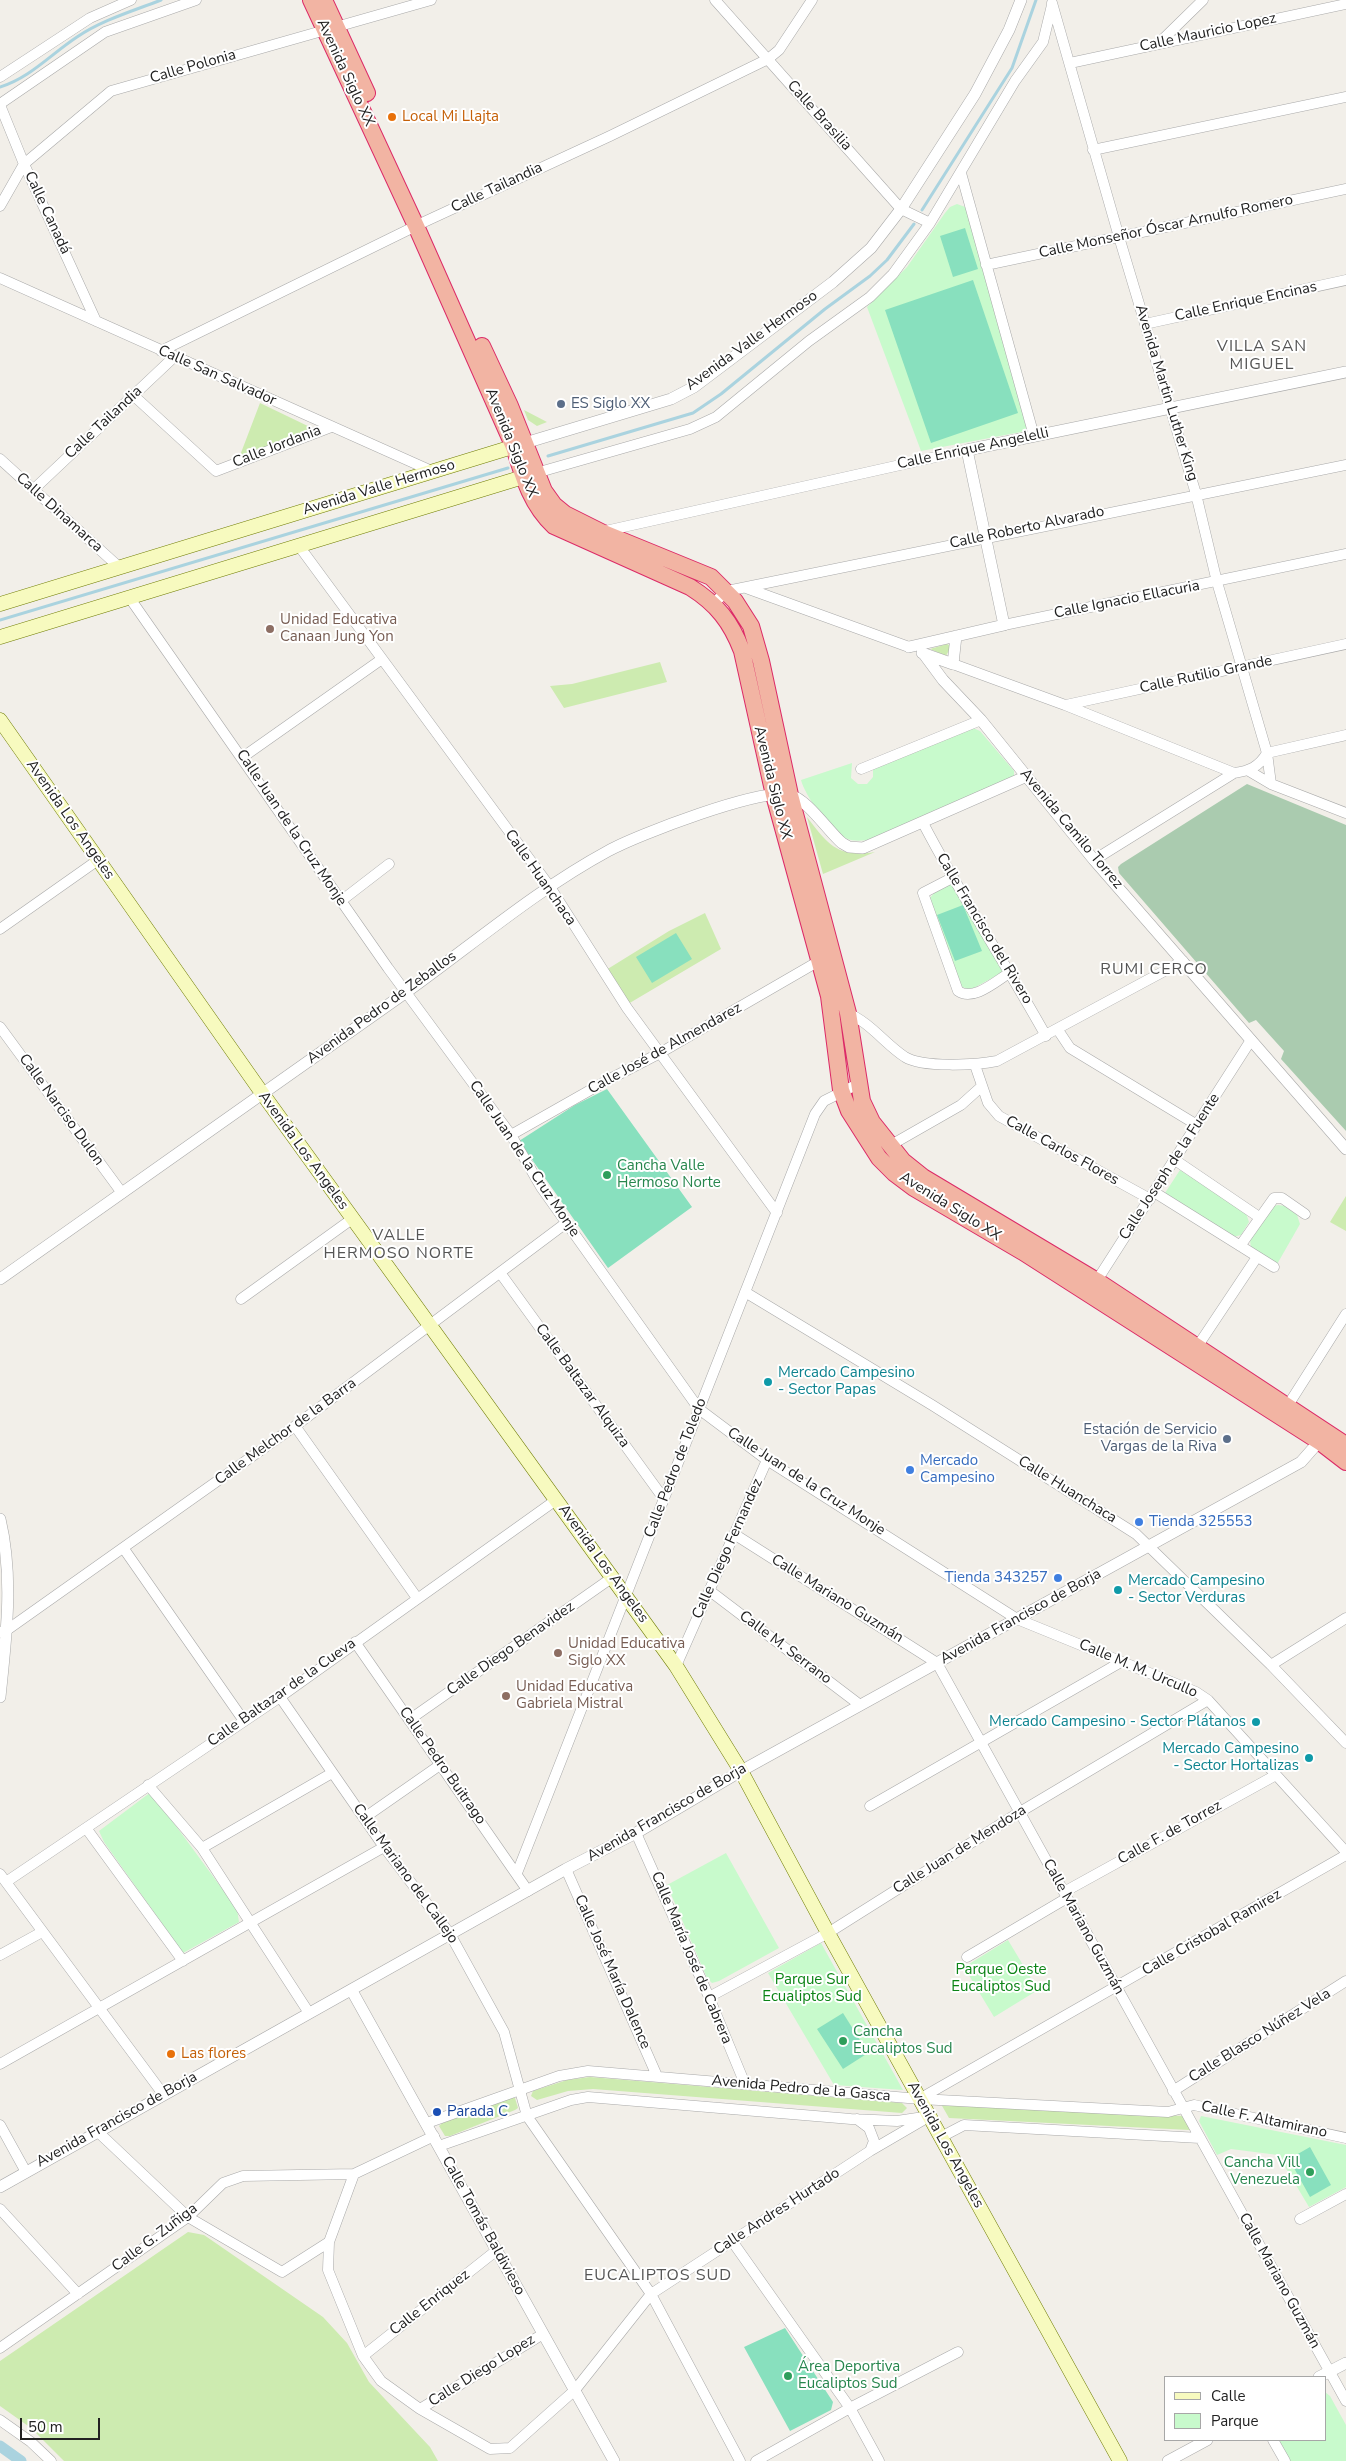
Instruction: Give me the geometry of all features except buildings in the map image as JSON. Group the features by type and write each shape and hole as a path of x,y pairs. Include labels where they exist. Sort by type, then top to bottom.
{"highway":[{"name":"Avenida Siglo XX","path":"311,0 330,27 520,445 541,514 554,526 690,587 714,603 734,630 742,651 774,795 829,996 841,1090 849,1111 879,1158 894,1173 914,1188 1022,1252 1197,1346 1284,1411"},
{"name":"Avenida Siglo XX","path":"324,0 330,27"},
{"name":"Avenida Siglo XX","path":"530,475 554,505 564,514 600,532 703,573 727,591 751,626 790,794 848,1013 862,1101 872,1122 903,1161 924,1177 1092,1288 1323,1437 1346,1462"},
{"name":"Avenida Siglo XX","path":"1323,1437 1346,1445"}],"main road":[{"name":"Avenida Valle Hermoso","path":"0,604 520,445"},
{"path":"0,637 530,475"},
{"name":"Avenida Los Angeles","path":"0,720 262,1094 676,1666 742,1771 828,1932 1120,2461"}],"street":[{"path":"0,77 90,18 132,0"},
{"path":"0,105 106,32 196,0"},
{"name":"Calle Polonia","path":"0,206 24,164 111,91 430,0"},
{"name":"Calle Brasilia","path":"715,0 901,209 930,223"},
{"name":"Calle Tailandia","path":"161,351 420,224 610,136 768,59 779,50 812,0"},
{"name":"Avenida Valle Hermoso","path":"520,445 671,399 694,387 833,282 871,248 901,209 975,94 1009,30 1020,0"},
{"path":"1158,43 1202,0"},
{"path":"530,475 690,429 716,417 809,342 870,297 893,274 930,223 1015,81 1044,42 1053,2"},
{"name":"Avenida Martin Luther King","path":"1053,2 1118,237 1196,494 1218,582 1266,753 1271,784"},
{"name":"Calle Mauricio Lopez","path":"1070,63 1323,4 1346,4"},
{"path":"1094,150 1346,97"},
{"name":"Calle Canadá","path":"0,105 24,164 96,321"},
{"path":"961,173 1034,436"},
{"name":"Calle Monseñor Óscar Arnulfo Romero","path":"986,264 1346,189"},
{"name":"Calle San Salvador","path":"0,278 434,472"},
{"name":"Calle Enrique Encinas","path":"1145,324 1346,280"},
{"name":"Calle Tailandia","path":"34,489 174,357"},
{"name":"Calle Enrique Angelelli","path":"600,532 967,450 1169,410 1346,372"},
{"name":"Calle Jordania","path":"133,395 216,471 330,426"},
{"path":"967,450 1004,625"},
{"name":"Calle Dinamarca","path":"0,459 119,567"},
{"name":"Calle Roberto Alvarado","path":"727,591 1196,494 1346,465"},
{"name":"Calle Huanchaca","path":"299,546 550,887 627,1008 777,1213"},
{"name":"Calle Ignacio Ellacuria","path":"909,647 1004,625 1346,554"},
{"path":"745,587 1065,705 1234,773"},
{"path":"714,603 727,591"},
{"name":"Calle Juan de la Cruz Monje","path":"129,597 243,757 341,901 510,1135 541,1188 699,1409 768,1460 1017,1619"},
{"path":"953,664 956,636"},
{"name":"Calle Rutilio Grande","path":"1065,705 1346,644"},
{"name":"Avenida Camilo Torrez","path":"923,653 943,680 981,720 1094,860 1346,1147"},
{"path":"243,757 382,659"},
{"path":"861,769 981,720"},
{"path":"1094,860 1234,773 1249,771 1261,763 1266,753 1346,735"},
{"path":"1249,771 1271,784 1346,813"},
{"path":"790,794 802,802 834,837 849,847 863,848 1027,776"},
{"name":"Avenida Pedro de Zeballos","path":"0,1279 407,991 550,887 632,838 728,805 774,795 790,794"},
{"name":"Calle Francisco del Rivero","path":"923,823 952,878 1011,972 1046,1036"},
{"path":"0,929 98,860"},
{"path":"341,901 389,864"},
{"path":"952,878 923,893 958,991 969,995 976,993 1011,972"},
{"name":"Calle José de Almendarez","path":"510,1135 660,1053 819,961"},
{"path":"831,1014 848,1013 906,1058 919,1062 975,1066 997,1061 1183,962"},
{"name":"Calle Narciso Dulon","path":"0,1027 122,1193"},
{"path":"1058,1030 1070,1048 1197,1125"},
{"name":"Calle Joseph de la Fuente","path":"1092,1288 1251,1040"},
{"name":"Calle Carlos Flores","path":"975,1066 988,1103 999,1116 1152,1195 1274,1267"},
{"name":"Calle Pedro de Toledo","path":"517,1873 815,1114 824,1100 841,1090 858,1084"},
{"path":"891,1145 961,1105 981,1086"},
{"path":"1175,1160 1259,1217"},
{"path":"1240,1246 1269,1201 1278,1197 1305,1214"},
{"path":"241,1299 352,1219"},
{"name":"Calle Melchor de la Barra","path":"4,1631 295,1426 566,1223"},
{"path":"1197,1346 1257,1257"},
{"name":"Calle Baltazar Alquiza","path":"500,1274 664,1499"},
{"name":"Calle Huanchaca","path":"745,1292 1030,1466 1136,1534 1271,1665 1346,1743"},
{"path":"1284,1411 1346,1314"},
{"path":"295,1426 417,1598"},
{"name":"Avenida Francisco de Borja","path":"0,2187 163,2094 352,1991 566,1869 636,1833 860,1705 1301,1462 1323,1437"},
{"name":"Calle Diego Fernandez","path":"676,1666 768,1460"},
{"name":"Calle Baltazar de la Cueva","path":"3,1878 86,1828 148,1784 280,1697 556,1500"},
{"path":"0,1519 6,1557 0,1698"},
{"name":"Calle Mariano Guzmán","path":"734,1534 937,1663 1200,2138 1324,2374"},
{"path":"124,1548 244,1721"},
{"name":"Calle Diego Benavidez","path":"409,1720 613,1578"},
{"name":"Calle M. Serrano","path":"710,1591 860,1705"},
{"path":"1271,1665 1346,1618"},
{"name":"Calle M. M. Urcullo","path":"1017,1619 1196,1692 1208,1700 1346,1854"},
{"name":"Calle Pedro Buitrago","path":"355,1642 528,1891"},
{"path":"870,1806 1121,1662"},
{"name":"Calle Mariano del Callejo","path":"280,1697 384,1847 450,1934 504,2032 527,2116 651,2294 740,2461"},
{"name":"Calle Juan de Mendoza","path":"709,1997 828,1932 1020,1812 1208,1700"},
{"path":"364,1818 440,1765"},
{"path":"202,1848 332,1773"},
{"name":"Calle F. de Torrez","path":"967,1957 1066,1895 1276,1775"},
{"path":"148,1784 202,1848 249,1924 309,2013"},
{"path":"86,1828 183,1961"},
{"name":"Calle María José de Cabrera","path":"636,1833 709,1997 745,2084"},
{"path":"0,2064 384,1847"},
{"name":"Calle Cristobal Ramirez","path":"920,2099 1346,1854"},
{"name":"Calle José María Dalence","path":"566,1869 657,2076"},
{"path":"3,1878 163,2094"},
{"path":"0,1955 42,1932"},
{"name":"Calle Blasco Núñez Vela","path":"1173,2091 1346,1981"},
{"name":"Calle Tomás Baldivieso","path":"352,1991 614,2461"},
{"name":"Avenida Pedro de la Gasca","path":"427,2123 559,2076 588,2071 920,2099 1168,2112 1183,2108"},
{"name":"Avenida Pedro de la Gasca","path":"354,2174 436,2141 527,2116 571,2100 588,2097 857,2119 897,2121 930,2116"},
{"name":"Calle F. Altamirano","path":"1183,2108 1194,2105 1346,2138"},
{"name":"Calle Andres Hurtado","path":"420,2409 490,2449 510,2448 574,2390 651,2294 870,2151 930,2116"},
{"path":"857,2119 869,2128 874,2141 870,2151"},
{"path":"0,2125 26,2172"},
{"path":"941,2137 964,2125 1200,2138"},
{"path":"97,2132 188,2217 282,2272 329,2242"},
{"path":"354,2174 329,2242 328,2270 363,2356 381,2381 420,2409"},
{"name":"Calle G. Zuñiga","path":"0,2348 188,2217 223,2184 243,2176 354,2174"},
{"path":"1300,2219 1346,2194"},
{"path":"0,2209 78,2294"},
{"path":"732,2241 850,2408 879,2461"},
{"name":"Calle Enriquez","path":"363,2356 497,2250"},
{"name":"Calle Diego Lopez","path":"420,2409 543,2334"},
{"path":"756,2461 850,2408 958,2352"},
{"path":"1324,2374 1346,2362"},
{"name":"Calle Mariano Guzmán","path":"1326,2376 1346,2401"},
{"path":"0,2420 31,2442 51,2461"},
{"path":"1168,2461 1205,2441"},
{"path":"1274,2441 1285,2461"}],"green space":[{"path":"957,204 968,208 1027,428 1021,432 921,451 867,307 907,267 945,213 950,207"},
{"path":"965,228 978,269 953,277 940,236"},
{"path":"973,280 1018,413 931,443 885,310"},
{"path":"260,403 314,429 239,458"},
{"path":"524,410 547,422 537,426 528,420"},
{"path":"947,644 951,646 946,656 930,649"},
{"path":"660,662 667,682 564,708 550,686 572,684"},
{"path":"973,728 980,731 1014,771 1014,776 872,839 852,840 839,834 819,812 803,787 801,780 852,763 851,778 858,784 867,784 873,777 873,768"},
{"path":"1247,784 1346,825 1346,1131 1281,1059 1284,1051 1256,1020 1249,1023 1119,873 1118,867 1121,864"},
{"path":"807,817 821,835 835,847 852,853 875,852 823,874"},
{"path":"951,884 1005,971 970,990 960,986 929,899 935,892"},
{"path":"963,905 982,951 955,961 937,915"},
{"path":"705,913 721,949 628,1004 606,970 669,931"},
{"path":"676,933 692,959 652,983 636,957"},
{"name":"Cancha Valle Hermoso Norte","path":"607,1089 692,1207 608,1268 519,1141 575,1105"},
{"path":"1180,1170 1246,1213 1249,1222 1241,1235 1233,1237 1165,1193"},
{"path":"1346,1196 1346,1231 1330,1222"},
{"path":"1274,1206 1285,1206 1297,1215 1300,1224 1276,1266 1251,1249 1250,1240"},
{"path":"151,1792 237,1909 239,1922 183,1953 104,1842 99,1831"},
{"name":"Parque Sur Ecualiptos Sud","path":"726,1853 779,1948 712,1983 707,1978 667,1885"},
{"name":"Parque Oeste Eucaliptos Sud","path":"1008,1940 1038,1990 994,2017 964,1967"},
{"name":"Parque Sur Ecualiptos Sud","path":"821,1943 903,2090 834,2085 768,1973"},
{"name":"Cancha Eucaliptos Sud","path":"843,2013 868,2053 843,2069 817,2029"},
{"path":"590,2077 902,2103 907,2108 902,2113 593,2089 568,2091 537,2100 531,2096 533,2091 567,2080"},
{"path":"515,2098 518,2108 515,2110 450,2136 445,2136 439,2126 442,2123"},
{"path":"941,2104 1183,2116 1190,2130 949,2118"},
{"path":"1201,2116 1346,2145 1346,2187 1309,2207 1278,2155 1231,2149 1217,2155 1199,2121"},
{"name":"Cancha Vill Venezuela","path":"1310,2147 1331,2185 1310,2197 1289,2159"},
{"path":"188,2232 204,2235 323,2317 347,2343 369,2382 430,2447 438,2461 64,2461 31,2428 0,2406 0,2361"},
{"name":"Área Deportiva Eucaliptos Sud","path":"785,2328 833,2402 831,2410 790,2431 744,2347"},
{"path":"1326,2393 1330,2396 1346,2425 1346,2461 1290,2461 1280,2441 1326,2441"}],"waterway":[{"path":"0,87 31,72 87,31 118,16 161,0"},
{"path":"922,210 1012,68 1036,0"},
{"path":"548,456 693,413 721,394 825,309 870,276 887,260 914,224"},
{"path":"0,620 508,468"},
{"path":"0,2446 21,2461"}],"place":[{"name":"Local Mi Llajta","path":"392,117"},
{"name":"ES Siglo XX","path":"561,404"},
{"name":"Unidad Educativa Canaan Jung Yon","path":"270,629"},
{"name":"Cancha Valle Hermoso Norte","path":"607,1175"},
{"name":"Mercado Campesino - Sector Papas","path":"768,1382"},
{"name":"Estación de Servicio Vargas de la Riva","path":"1227,1439"},
{"name":"Mercado Campesino","path":"910,1470"},
{"name":"Tienda 325553","path":"1139,1522"},
{"name":"Tienda 343257","path":"1058,1578"},
{"name":"Mercado Campesino - Sector Verduras","path":"1118,1590"},
{"name":"Unidad Educativa Siglo XX","path":"558,1653"},
{"name":"Unidad Educativa Gabriela Mistral","path":"506,1696"},
{"name":"Mercado Campesino - Sector Plátanos","path":"1256,1722"},
{"name":"Mercado Campesino - Sector Hortalizas","path":"1309,1758"},
{"name":"Cancha Eucaliptos Sud","path":"843,2041"},
{"name":"Las flores","path":"171,2054"},
{"name":"Parada C","path":"437,2112"},
{"name":"Cancha Vill Venezuela","path":"1310,2172"},
{"name":"Área Deportiva Eucaliptos Sud","path":"788,2376"}],"district":[{"name":"VILLA SAN MIGUEL","path":"1262,356"},
{"name":"RUMI CERCO","path":"1154,970"},
{"name":"VALLE HERMOSO NORTE","path":"399,1245"},
{"name":"EUCALIPTOS SUD","path":"658,2276"}]}
